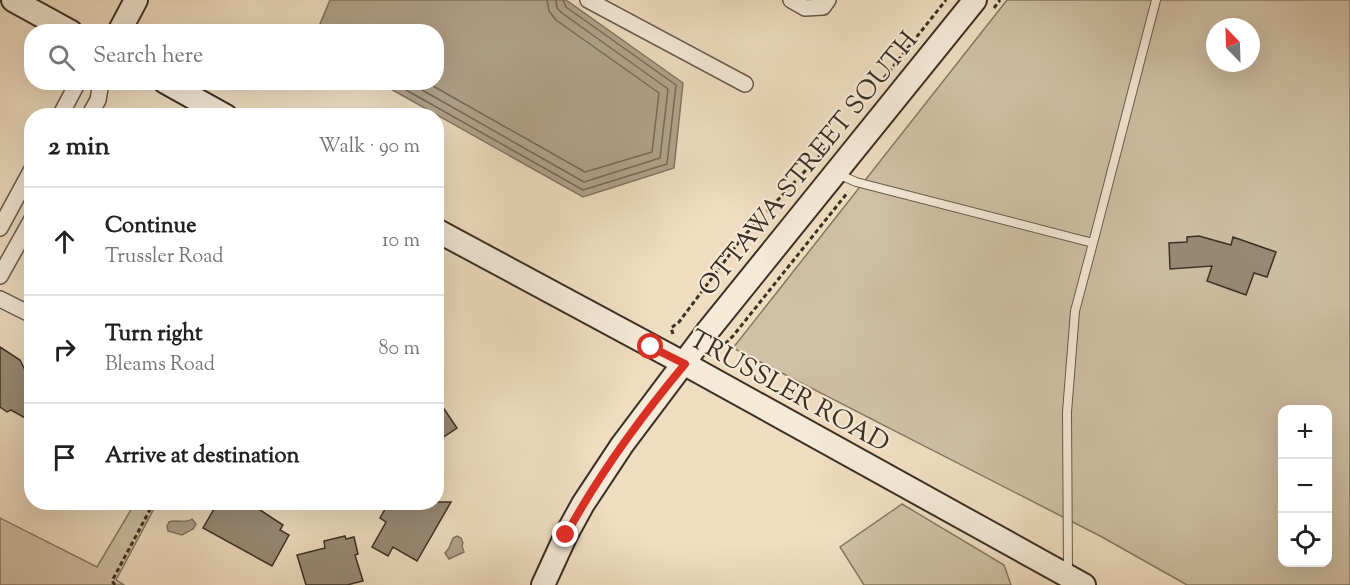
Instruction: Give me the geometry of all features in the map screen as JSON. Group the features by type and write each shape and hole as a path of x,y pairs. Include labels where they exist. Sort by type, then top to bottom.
{"main road":[{"path":"13,0 56,24"},
{"path":"123,24 136,0"},
{"name":"OTTAWA STREET SOUTH","path":"543,585 566,535 601,475 661,393 707,332 975,0"},
{"path":"179,90 212,108"},
{"name":"TRUSSLER ROAD","path":"444,234 685,364 1076,580"}],"street":[{"path":"588,0 746,84"},
{"path":"791,0 805,8 823,6 828,0"},
{"path":"64,108 74,90"},
{"path":"94,108 100,90"},
{"path":"0,228 24,184"},
{"path":"0,276 24,233"},
{"path":"0,299 24,311"}],"lane":[{"path":"1076,580 1067,412 1075,311 1156,0"},
{"path":"837,173 856,182 1093,243"}],"path":[{"path":"883,79 946,0"},
{"path":"685,364 671,328 679,322 742,238 841,132"},
{"path":"115,585 112,581 150,510"}],"shaded area":[{"path":"1007,0 1350,0 1350,585 1187,585 1102,537 733,348"},
{"path":"902,504 1004,565 1011,585 864,585 840,547"},
{"path":"131,510 153,510 116,580 124,585 0,585 0,518 97,567"}],"water":[{"path":"330,0 566,0 683,83 674,168 583,197 444,119 444,108 425,108 392,90 444,90 444,24 320,24"},
{"path":"192,519 196,524 193,529 182,535 168,531 169,522"},
{"path":"457,536 461,538 464,552 449,559 445,553 453,538"}],"building":[{"path":"1199,236 1231,245 1233,237 1276,252 1267,277 1254,273 1246,295 1207,281 1212,266 1170,269 1169,243 1187,242 1187,237"},
{"path":"0,347 20,360 24,368 24,417 11,410 7,412 0,407"},
{"path":"444,409 457,428 444,437"},
{"path":"444,502 451,502 417,561 393,547 388,556 372,547 386,522 380,518 384,510 444,510"},
{"path":"213,510 260,510 283,525 280,530 289,535 272,566 203,528"},
{"path":"345,536 346,539 354,537 358,554 355,555 363,581 347,585 306,585 297,555 325,548 324,541"}],"route":[{"path":"566,535 601,475 685,364 651,347"}]}
